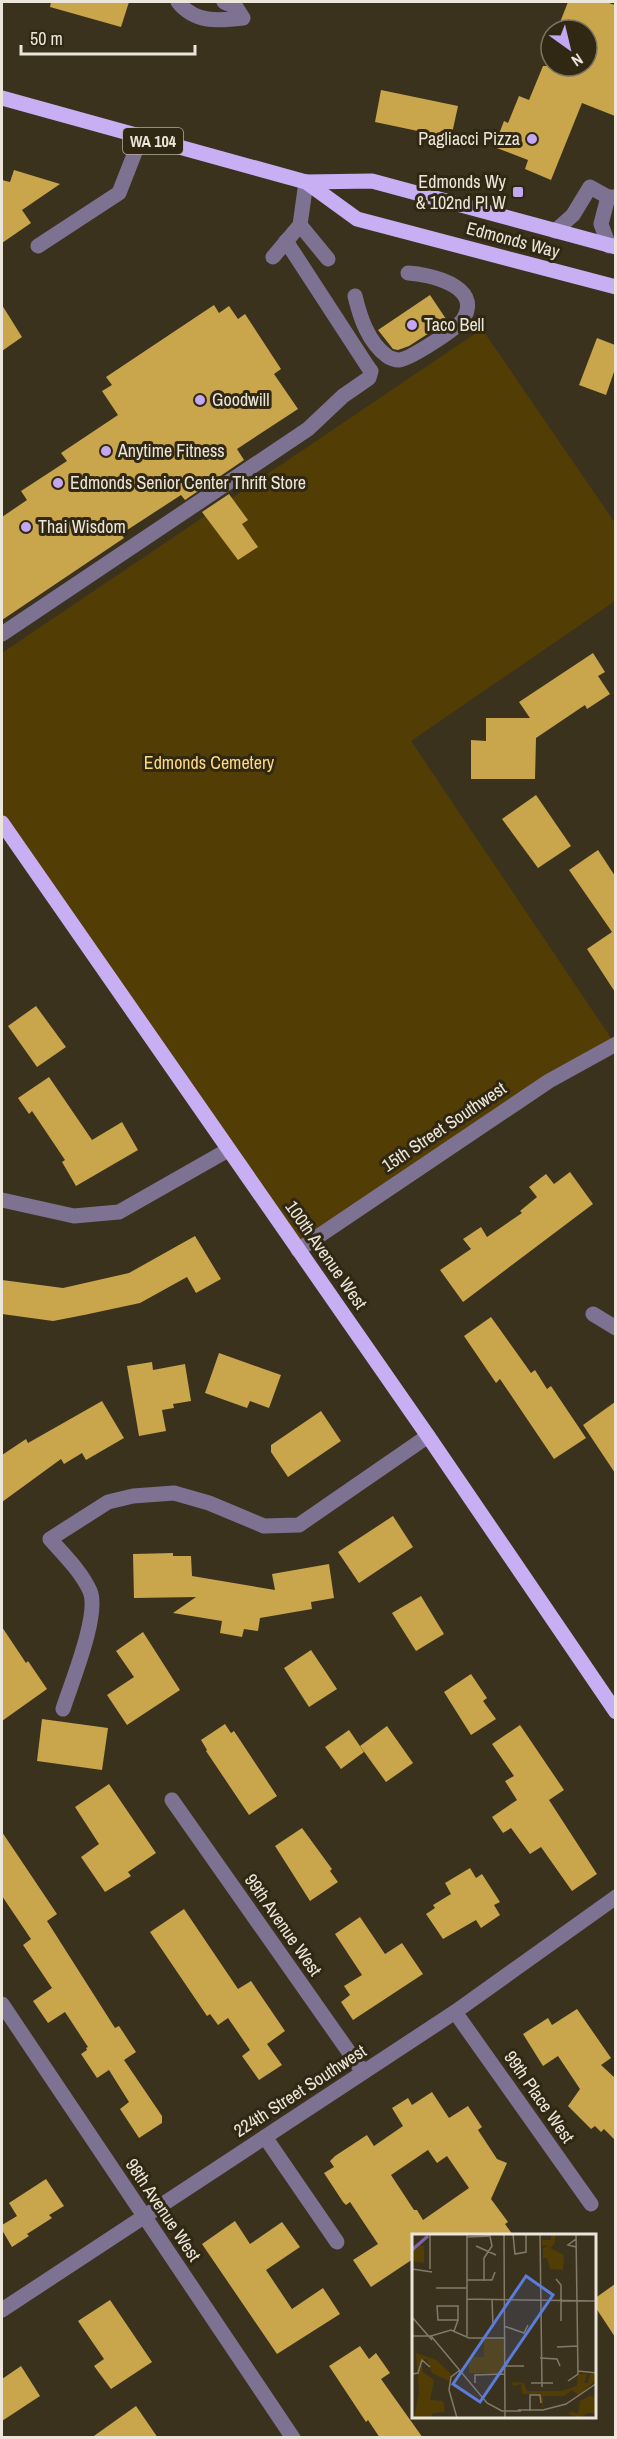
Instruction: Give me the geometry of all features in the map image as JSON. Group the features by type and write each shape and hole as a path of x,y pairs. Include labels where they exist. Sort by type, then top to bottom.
{"main road":[{"name":"Edmonds Way","path":"2,98 306,182 372,181 612,246"},
{"name":"Edmonds Way","path":"306,182 357,219 615,287"},
{"name":"100th Avenue West","path":"2,826 428,1436 615,1712"}],"street":[{"path":"178,2 190,14 201,19 217,21 243,18 236,7 224,2"},
{"path":"38,246 119,193 141,137"},
{"path":"273,257 300,225 306,182"},
{"path":"555,231 573,214 590,187 612,197 601,224 612,246"},
{"path":"300,225 328,259"},
{"path":"2,634 308,429 343,396 369,378 371,371 286,241"},
{"path":"355,296 362,321 387,357 398,360 414,356 464,320 467,309 466,299 461,290 453,284 423,273 408,273"},
{"name":"15th Street Southwest","path":"298,1250 549,1081 615,1044"},
{"path":"2,1200 75,1216 119,1212 228,1150"},
{"path":"594,1314 615,1328"},
{"path":"63,1709 92,1619 91,1594 79,1572 50,1539 108,1503 133,1496 174,1494 209,1503 264,1526 299,1525 428,1436"},
{"name":"99th Avenue West","path":"171,1800 363,2072"},
{"name":"224th Street Southwest","path":"2,2310 455,2012 615,1897"},
{"name":"98th Avenue West","path":"2,2004 293,2438"},
{"name":"99th Place West","path":"455,2012 591,2204"},
{"path":"265,2137 337,2242"}],"green space":[{"name":"Edmonds Cemetery","path":"482,329 615,523 615,601 411,741 615,1044 298,1250 2,821 2,653"}],"building":[{"path":"51,2 129,2 121,27 50,7"},
{"path":"568,2 606,2 615,5 615,116 582,103 551,180 525,169 528,160 494,147 504,121 508,123 519,96 529,100 539,76 539,78 599,78 599,18 562,18"},
{"path":"381,90 458,106 451,138 375,122"},
{"path":"14,170 60,184 22,210 31,223 2,243 2,180 10,182"},
{"name":"Taco Bell","path":"430,295 446,319 439,324 440,326 409,346 398,350 393,349 378,330"},
{"path":"2,305 22,337 2,351"},
{"path":"214,305 219,313 229,306 238,319 245,314 281,369 274,374 298,409 237,449 244,460 185,500 181,495 121,534 124,538 2,620 2,517 27,500 21,491 67,461 61,453 118,415 102,391 112,385 106,377"},
{"path":"597,338 615,345 615,369 606,395 579,385"},
{"path":"229,494 248,520 242,524 258,547 238,560 202,512"},
{"path":"593,653 605,672 598,676 610,694 587,709 585,705 536,738 535,779 471,779 471,740 486,741 486,718 530,718 519,702"},
{"path":"536,795 571,846 538,868 502,819"},
{"path":"598,850 615,876 615,992 587,949 612,932 569,870"},
{"path":"36,1006 66,1047 37,1067 8,1026"},
{"path":"49,1077 92,1140 122,1122 138,1150 76,1186 62,1162 65,1160 32,1111 29,1114 18,1098"},
{"path":"570,1172 593,1204 463,1302 440,1270 471,1249 463,1239 481,1227 487,1237 522,1213 520,1211 537,1197 529,1187 546,1174 554,1184"},
{"path":"195,1236 221,1279 196,1293 187,1277 140,1303 84,1315 53,1321 2,1314 2,1280 63,1288 129,1273"},
{"path":"491,1317 531,1373 535,1370 547,1389 551,1386 586,1438 554,1459 500,1379 496,1383 464,1336"},
{"path":"219,1353 281,1375 269,1408 250,1401 247,1408 205,1393"},
{"path":"152,1362 153,1370 185,1364 191,1401 173,1404 174,1408 162,1410 166,1431 139,1436 127,1366"},
{"path":"102,1401 124,1438 86,1460 82,1453 64,1464 61,1459 2,1502 2,1455 26,1439 28,1443"},
{"path":"615,1402 615,1473 583,1425"},
{"path":"321,1411 341,1441 288,1477 271,1452 271,1445"},
{"path":"393,1516 413,1547 359,1583 338,1552"},
{"path":"173,1553 173,1556 191,1556 192,1576 275,1590 272,1574 329,1564 334,1598 311,1602 312,1609 260,1618 258,1631 244,1629 242,1637 220,1633 222,1621 173,1613 196,1597 134,1598 133,1554"},
{"path":"421,1596 444,1634 416,1651 392,1613"},
{"path":"2,1627 47,1689 2,1721"},
{"path":"143,1632 180,1690 127,1725 107,1695 134,1677 116,1651"},
{"path":"311,1650 337,1689 309,1707 284,1668"},
{"path":"471,1674 487,1698 483,1701 496,1719 471,1735 444,1692"},
{"path":"42,1719 108,1728 102,1770 37,1761"},
{"path":"225,1724 231,1733 234,1731 277,1796 249,1815 201,1740"},
{"path":"520,1725 564,1790 549,1800 597,1874 572,1891 541,1847 530,1854 511,1828 503,1833 492,1817 517,1800 505,1781 514,1776 492,1744"},
{"path":"387,1726 413,1763 386,1782 360,1746"},
{"path":"349,1730 364,1752 341,1769 325,1747"},
{"path":"109,1784 156,1853 128,1872 131,1876 105,1892 81,1857 99,1844 75,1807"},
{"path":"302,1828 332,1869 330,1871 338,1882 310,1901 275,1846"},
{"path":"2,1832 57,1914 47,1921 115,2028 119,2026 136,2052 124,2060 162,2116 162,2123 139,2138 120,2109 129,2102 109,2070 97,2078 81,2054 88,2047 65,2012 48,2023 33,2001 52,1988 23,1945 31,1939 2,1896"},
{"path":"470,1868 476,1878 482,1874 500,1902 494,1905 500,1915 481,1928 476,1920 443,1939 426,1914 435,1908 433,1905 451,1894 445,1883"},
{"path":"184,1909 238,1989 251,1981 285,2031 267,2044 282,2065 259,2080 242,2056 250,2050 228,2018 218,2025 210,2014 207,2016 150,1932"},
{"path":"360,1917 385,1954 402,1943 423,1974 353,2020 341,2002 350,1995 344,1986 362,1975 335,1934"},
{"path":"577,2009 611,2058 601,2065 615,2078 615,2140 604,2129 601,2132 595,2126 591,2129 568,2106 580,2089 558,2056 543,2066 523,2034 548,2018 552,2025"},
{"path":"432,2092 449,2118 468,2106 482,2127 478,2130 497,2159 507,2163 491,2199 508,2222 505,2224 512,2234 412,2234 412,2260 371,2287 353,2260 378,2244 350,2202 346,2205 343,2202 324,2173 334,2167 330,2161 335,2156 367,2135 374,2146 403,2126 392,2108 408,2098 412,2105","holes":["428,2150 437,2163 447,2156 469,2188 423,2220 391,2175"]},
{"path":"46,2179 64,2206 49,2215 52,2218 12,2247 2,2230 2,2225 17,2216 9,2203"},
{"path":"235,2221 250,2244 282,2222 300,2247 266,2270 292,2309 323,2288 340,2314 277,2354 202,2244"},
{"path":"615,2284 615,2337 596,2308 596,2298"},
{"path":"110,2300 152,2362 111,2389 94,2366 104,2359 78,2321"},
{"path":"360,2346 369,2359 376,2353 390,2373 381,2379 423,2438 380,2438 368,2420 366,2422 329,2366"},
{"path":"21,2366 40,2396 2,2421 2,2379"},
{"path":"136,2406 158,2438 91,2438"}],"place":[{"name":"Pagliacci Pizza","path":"532,139"},
{"name":"Edmonds Wy & 102nd Pl W","path":"518,192"},
{"name":"Taco Bell","path":"412,325"},
{"name":"Goodwill","path":"200,400"},
{"name":"Anytime Fitness","path":"106,451"},
{"name":"Edmonds Senior Center Thrift Store","path":"58,483"},
{"name":"Thai Wisdom","path":"26,527"}]}
